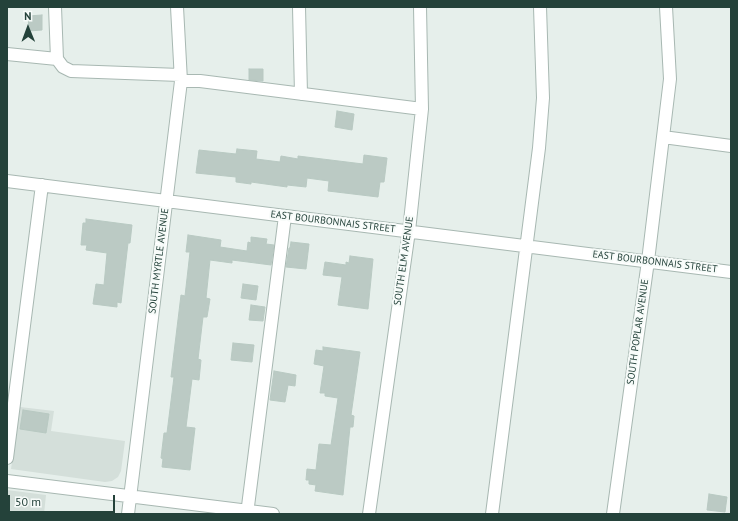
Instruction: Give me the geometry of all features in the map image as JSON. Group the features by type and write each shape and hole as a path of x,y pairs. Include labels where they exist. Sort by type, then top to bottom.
{"street":[{"path":"55,7 57,59 63,67 71,71 180,78 422,110"},
{"name":"SOUTH MYRTLE AVENUE","path":"128,514 167,201 180,78 177,7"},
{"path":"299,7 301,94"},
{"name":"SOUTH ELM AVENUE","path":"369,514 409,231 422,110 420,7"},
{"path":"492,514 539,148 542,111 540,7"},
{"name":"SOUTH POPLAR AVENUE","path":"613,514 648,261 670,79 666,7"},
{"path":"7,54 57,59"},
{"path":"663,137 731,146"},
{"name":"EAST BOURBONNAIS STREET","path":"7,181 731,272"},
{"path":"7,458 42,185"},
{"path":"247,512 285,216"},
{"path":"7,480 247,512 273,514"}],"shaded area":[{"path":"20,407 54,411 51,431 125,441 121,471 118,477 112,481 105,482 11,469"},
{"path":"7,490 46,495 44,514 7,514"}],"building":[{"path":"42,15 42,30 29,31 28,16"},
{"path":"249,69 263,69 263,81 249,80"},
{"path":"337,111 354,114 352,130 335,127"},
{"path":"237,149 257,151 256,159 280,162 281,156 298,159 298,156 363,164 364,155 387,158 384,182 380,182 378,197 328,191 329,181 307,178 306,187 287,185 287,187 251,182 251,184 236,182 236,177 196,173 199,150 236,154"},
{"path":"86,219 132,225 130,243 128,243 121,303 117,302 117,307 93,304 96,284 104,285 107,253 86,250 87,245 81,245 83,223 86,223"},
{"path":"188,235 221,240 220,247 247,251 248,242 251,243 251,237 267,239 266,244 274,245 271,265 232,260 232,263 210,260 206,298 210,299 207,317 203,317 198,359 201,360 199,380 192,379 186,427 195,428 190,470 162,467 163,459 161,458 164,433 167,433 174,377 171,377 181,295 185,296 190,252 186,252"},
{"path":"291,242 309,244 306,269 286,267"},
{"path":"350,256 373,259 368,309 338,305 342,277 323,275 325,262 346,265 346,262 349,263"},
{"path":"243,284 258,286 256,300 241,298"},
{"path":"251,305 265,307 263,321 249,320"},
{"path":"233,343 254,345 252,362 231,360"},
{"path":"323,347 360,352 351,415 354,416 353,427 350,427 343,495 315,491 316,485 309,484 309,480 306,480 307,469 316,470 319,444 331,445 338,398 325,396 325,393 320,393 324,366 314,364 316,350 323,351"},
{"path":"274,371 296,375 295,386 288,385 285,402 270,400"},
{"path":"23,410 49,414 46,433 20,429"},
{"path":"709,494 727,497 725,512 707,510"}]}
